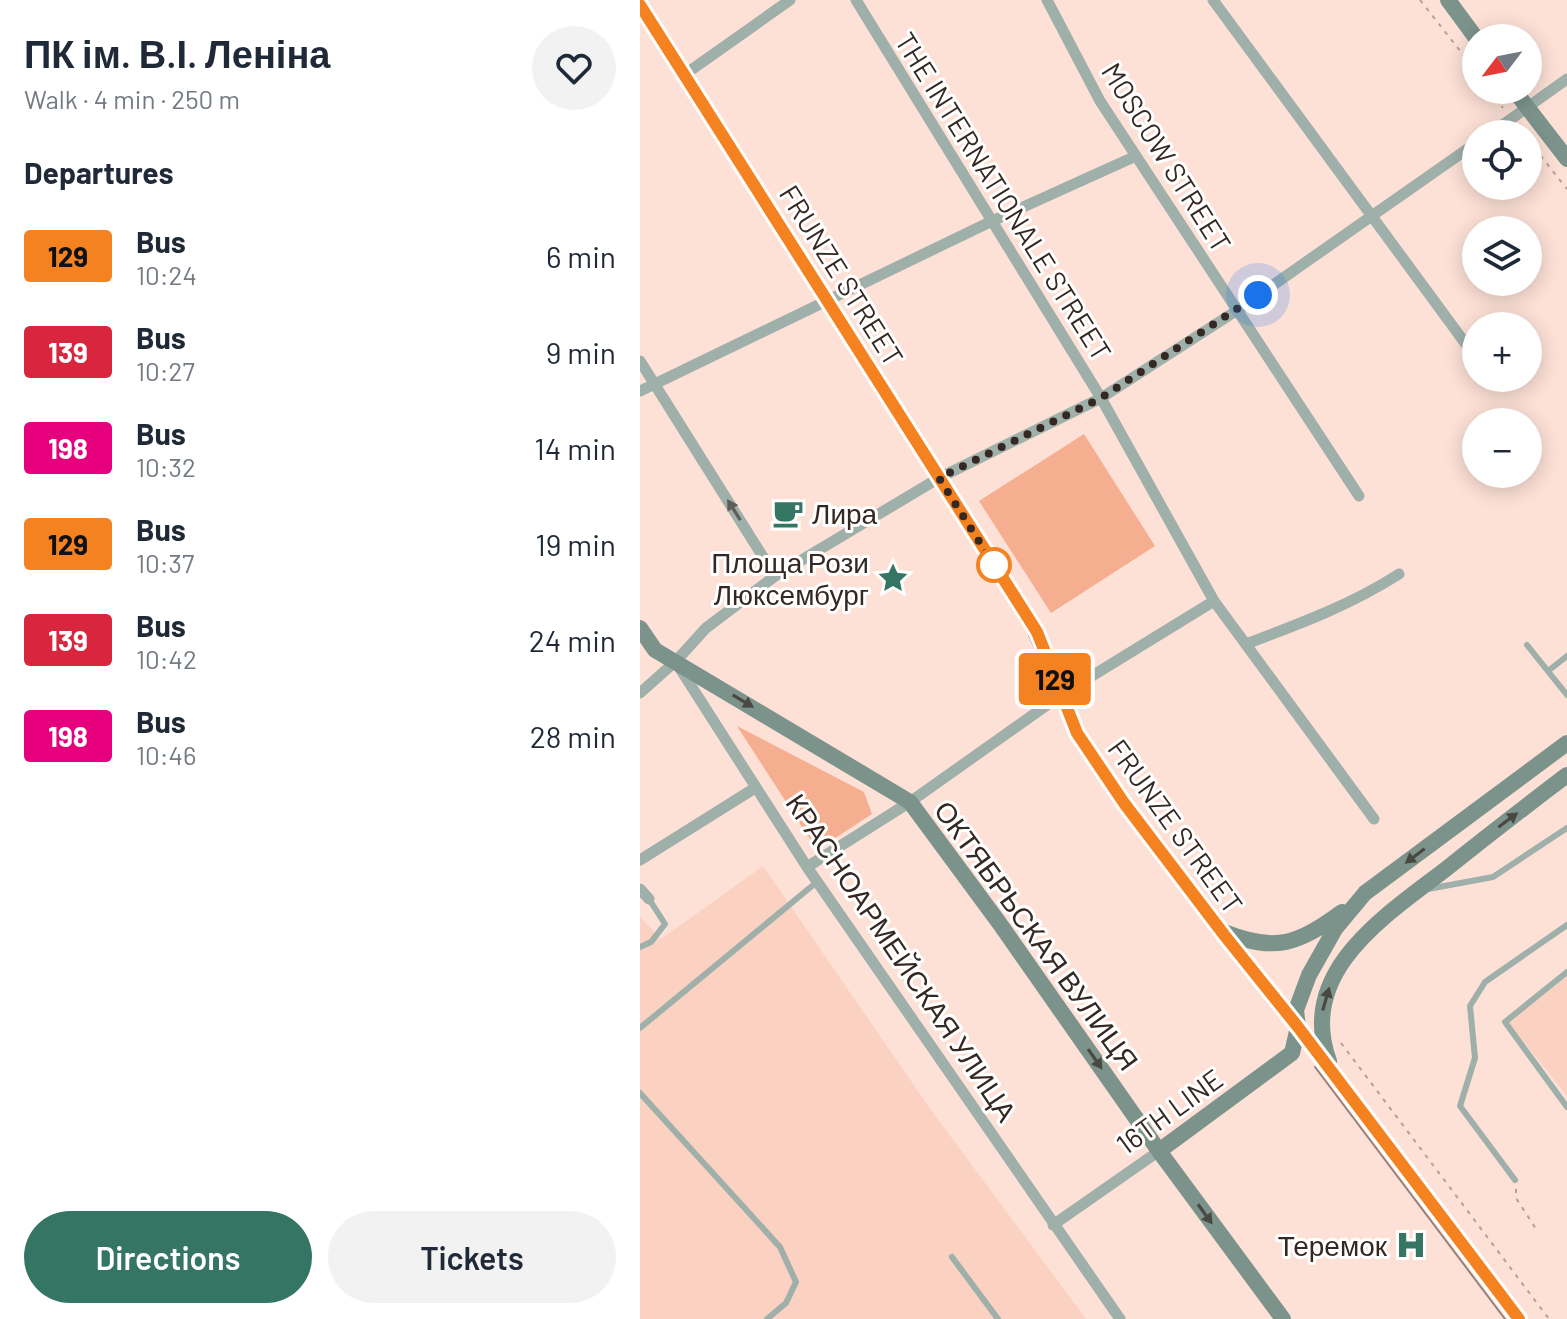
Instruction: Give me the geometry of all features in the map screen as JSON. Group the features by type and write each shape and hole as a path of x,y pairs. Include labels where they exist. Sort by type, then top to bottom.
{"street":[{"path":"684,75 790,0"},
{"name":"THE INTERNATIONALE STREET","path":"856,0 1101,398 1214,601 1374,819"},
{"name":"MOSCOW STREET","path":"1047,0 1100,101 1359,496"},
{"path":"1213,0 1462,339"},
{"path":"1448,0 1466,24"},
{"name":"FRUNZE STREET","path":"640,5 1037,632 1077,733 1124,803 1519,1319"},
{"path":"1511,119 1567,79"},
{"path":"1524,104 1567,159"},
{"path":"640,693 676,661 706,628 775,576 939,478 1101,398 1236,311 1462,153"},
{"path":"640,391 990,222 1136,156"},
{"path":"640,361 775,576"},
{"path":"1246,644 1324,615 1399,574"},
{"path":"807,867 910,802 1061,695 1214,601"},
{"name":"КРАСНОАРМЕЙСКАЯ УЛИЦА","path":"640,628 655,650 676,661 807,867 1120,1319"},
{"name":"ОКТЯБРЬСКАЯ ВУЛИЦЯ","path":"676,661 910,802 1283,1319"},
{"path":"1221,931 1258,945 1278,944 1319,928 1567,743"},
{"path":"1334,1074 1322,1041 1324,1005 1332,981 1358,940 1416,891 1567,775"},
{"path":"640,860 755,788"},
{"path":"640,889 649,899"},
{"name":"16TH LINE","path":"1053,1225 1292,1053 1298,1027 1296,1010 1309,975 1335,929 1365,893"}],"lane":[{"path":"1527,645 1567,695"},
{"path":"1548,671 1567,656"},
{"path":"1416,891 1493,877 1567,828"},
{"path":"640,1028 818,881"},
{"path":"640,947 651,942 665,924 649,899"},
{"path":"1515,1180 1460,1106 1475,1058 1470,1006 1485,982 1567,925"},
{"path":"1567,972 1505,1022 1567,1107"},
{"path":"640,1093 780,1247 796,1282 786,1303 767,1319"},
{"path":"952,1257 998,1319"}],"path":[{"path":"1420,0 1462,53"},
{"path":"1500,104 1511,119"},
{"path":"1542,158 1567,189"},
{"path":"1340,1042 1549,1319"},
{"path":"1515,1180 1516,1198 1536,1229"}],"shaded area":[{"path":"1084,434 1155,546 1051,613 979,501"},
{"path":"737,726 864,792 872,814 817,850"},
{"path":"763,866 931,1110 1086,1319 640,1319 640,917 661,939"},
{"path":"1567,976 1567,1096 1508,1022"}],"tram line":[{"path":"640,18 1028,632 1070,732 1218,939"},
{"path":"1315,1067 1505,1319"}],"bus line":[{"name":"129","path":"640,5 1037,632 1077,733 1108,780 1519,1319"}],"place":[{"name":"Лира","path":"788,513"},
{"name":"Площа Рози Люксембург","path":"893,578"},
{"name":"Теремок","path":"1411,1245"}],"route":[{"path":"994,565 939,478 1101,398 1258,295"}]}
